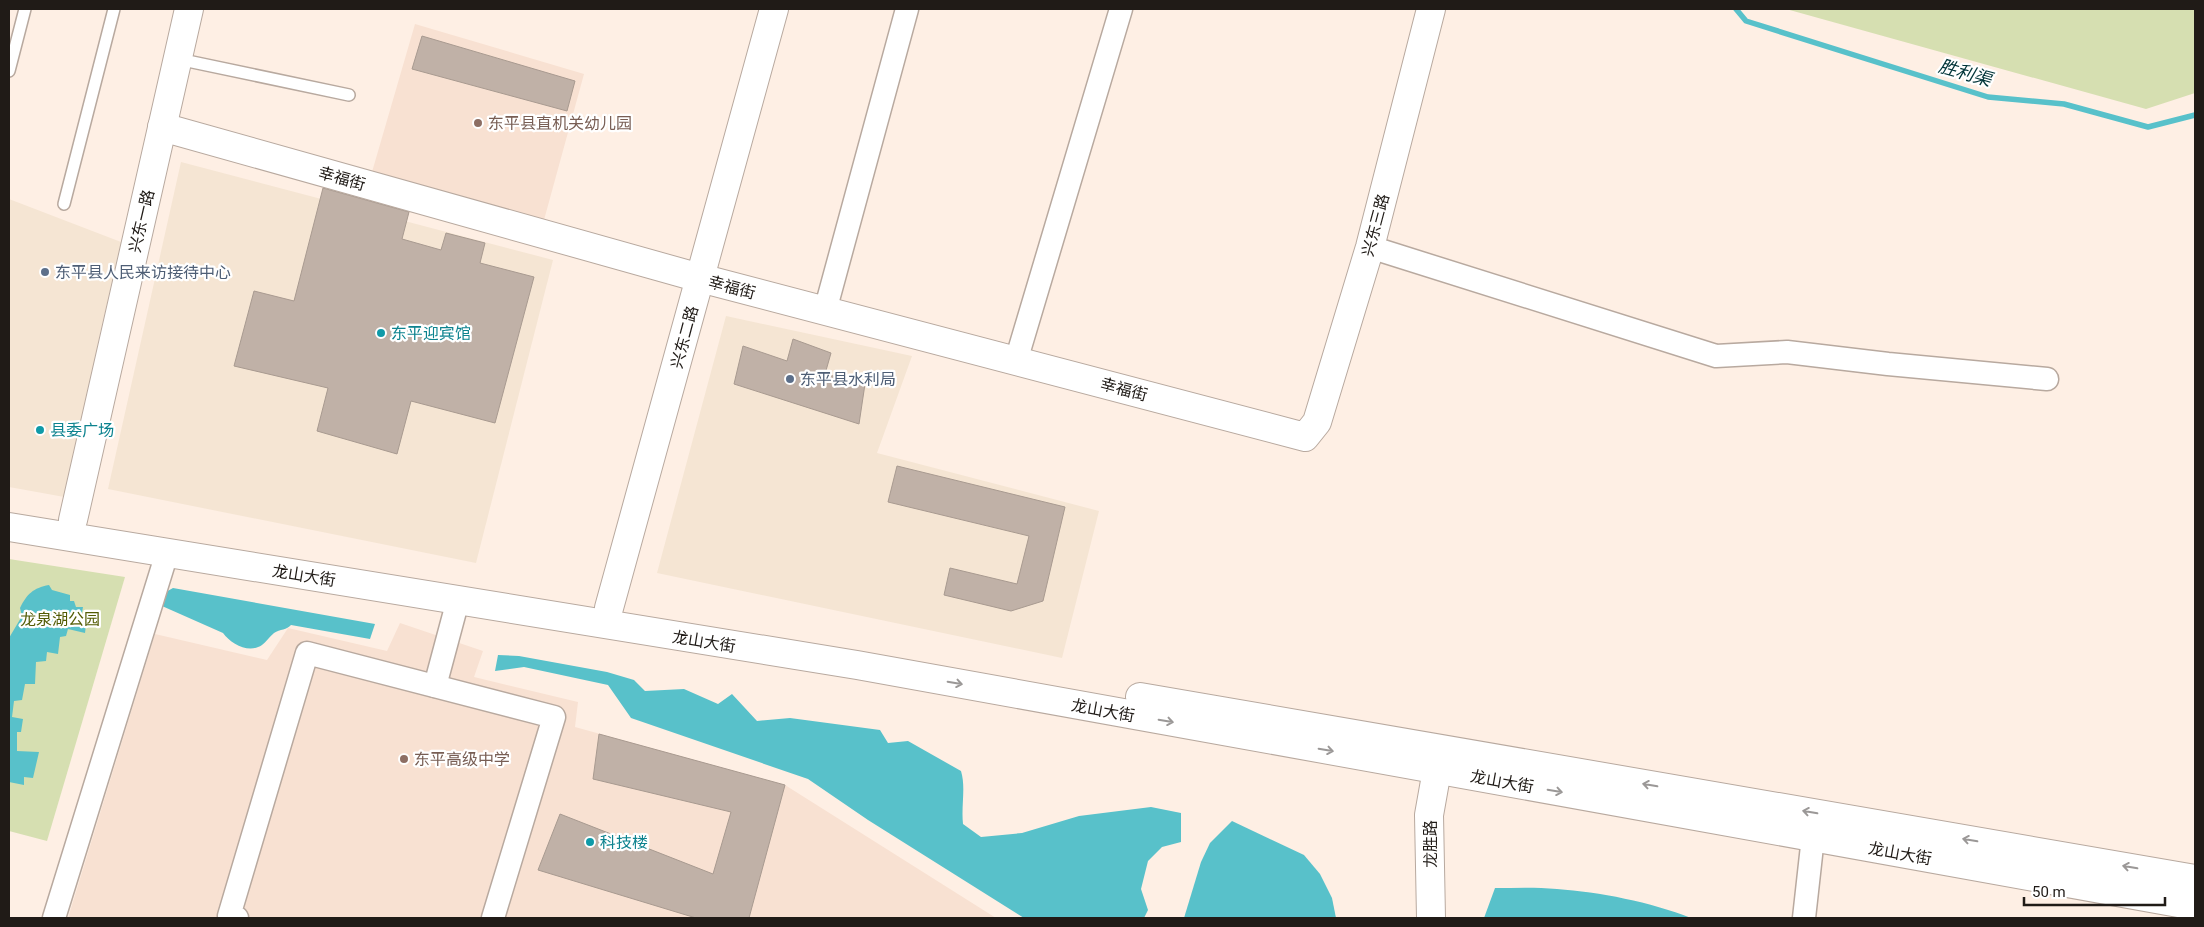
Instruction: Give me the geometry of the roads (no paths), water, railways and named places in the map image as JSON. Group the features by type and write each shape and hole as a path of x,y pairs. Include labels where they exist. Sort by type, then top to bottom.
{"main road":[{"name":"兴东一路","path":"73,520 189,9"},
{"name":"兴东二路","path":"609,608 774,9"},
{"name":"兴东三路","path":"1305,437 1317,422 1370,247 1431,9"},
{"name":"幸福街","path":"162,127 700,278 1305,437"},
{"name":"龙山大街","path":"9,510 609,608 2195,878"},
{"name":"龙山大街","path":"9,527 856,666 2195,906"},
{"name":"龙胜路","path":"1431,918 1430,815 1437,770"}],"street":[{"path":"825,311 907,9"},
{"path":"1016,361 1121,9"},
{"path":"1370,247 1716,356 1787,352 1888,364 2047,379"},
{"path":"54,918 167,553"},
{"path":"435,686 458,600"},
{"path":"237,918 230,916 307,653 554,717 493,918"},
{"path":"1804,918 1813,837"}],"lane":[{"path":"9,71 25,9"},
{"path":"64,204 114,9"},
{"path":"178,59 349,95"}],"water":[{"path":"49,585 52,590 70,595 70,601 74,601 76,607 83,607 80,623 86,625 85,633 68,629 66,636 60,637 58,654 47,652 46,661 36,662 35,684 25,684 22,700 14,701 12,717 23,719 21,732 17,732 17,751 39,752 33,778 24,777 24,785 9,782 9,638 22,616 20,608 25,599 31,592"},
{"path":"173,588 375,624 370,639 291,625 274,633 257,648 246,648 235,644 223,633 162,606 164,593"},
{"path":"498,655 519,656 607,672 634,680 645,691 684,689 718,704 732,694 757,721 790,718 880,730 888,743 908,741 961,771 963,784 963,824 981,837 1022,833 1079,816 1151,807 1181,813 1181,842 1162,847 1148,861 1141,889 1148,910 1144,918 1024,918 868,820 808,779 631,718 608,685 524,667 495,671"},
{"path":"1232,821 1304,855 1320,874 1332,898 1336,918 1184,918 1201,862 1210,843"},
{"path":"1495,888 1573,890 1642,903 1691,918 1484,918"}],"waterway":[{"name":"胜利渠","path":"1736,9 1746,21 1988,97 2064,104 2148,127 2195,115"}],"place":[{"name":"东平县直机关幼儿园","path":"478,123"},
{"name":"东平县人民来访接待中心","path":"45,272"},
{"name":"东平迎宾馆","path":"381,333"},
{"name":"东平县水利局","path":"790,379"},
{"name":"县委广场","path":"40,430"},
{"name":"东平高级中学","path":"404,759"},
{"name":"科技楼","path":"590,842"}],"park label":[{"name":"龙泉湖公园","path":"60,619"}]}
